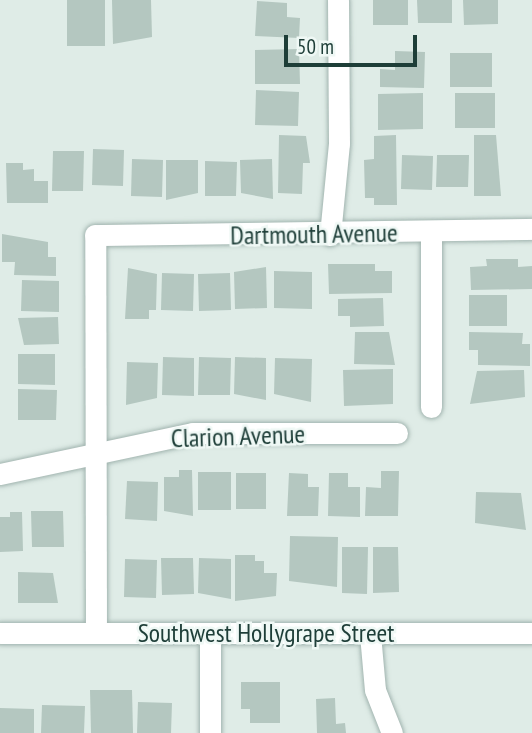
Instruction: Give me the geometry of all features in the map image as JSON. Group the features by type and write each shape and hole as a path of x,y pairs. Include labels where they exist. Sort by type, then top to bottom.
{"street":[{"path":"330,235 340,130 338,0"},
{"name":"Dartmouth Avenue","path":"95,454 95,235 330,235 532,229"},
{"path":"431,232 431,407"},
{"name":"Clarion Avenue","path":"0,474 193,433 397,433"},
{"path":"95,454 96,633"},
{"name":"Southwest Hollygrape Street","path":"0,633 532,633"},
{"path":"209,733 210,634"},
{"path":"370,634 375,690 393,733"}],"building":[{"path":"67,0 105,0 105,46 67,46"},
{"path":"112,0 151,0 152,37 113,44"},
{"path":"373,0 408,0 408,25 373,25"},
{"path":"417,0 452,0 452,23 418,23"},
{"path":"463,0 498,0 498,24 464,25"},
{"path":"257,1 287,3 287,17 300,18 299,38 255,36"},
{"path":"299,49 300,84 255,84 255,50"},
{"path":"395,51 425,52 424,88 380,87 380,69 395,70"},
{"path":"450,53 492,53 492,87 450,87"},
{"path":"256,90 299,92 298,126 255,125"},
{"path":"423,93 423,129 378,130 378,94"},
{"path":"455,93 495,93 495,128 455,128"},
{"path":"279,135 306,136 310,163 303,163 302,194 278,193"},
{"path":"396,135 397,205 374,205 374,198 365,198 364,160 374,159 374,136"},
{"path":"474,135 496,135 501,196 474,196"},
{"path":"93,149 124,150 123,186 92,185"},
{"path":"53,151 84,151 83,191 52,191"},
{"path":"402,155 433,156 432,190 401,189"},
{"path":"437,155 469,155 468,187 436,187"},
{"path":"132,159 163,160 162,197 131,196"},
{"path":"272,159 273,199 241,193 240,160"},
{"path":"166,160 198,160 198,193 166,200"},
{"path":"205,161 237,162 236,196 205,196"},
{"path":"6,163 23,163 23,170 34,169 34,181 48,181 48,203 7,203"},
{"path":"2,234 48,242 48,257 56,257 56,276 14,275 15,262 2,262"},
{"path":"486,259 518,259 518,267 532,266 532,289 471,290 470,267 487,266"},
{"path":"328,264 375,264 375,271 392,271 392,293 329,294"},
{"path":"266,267 267,308 235,309 234,272"},
{"path":"128,268 157,274 156,310 149,310 149,319 125,319"},
{"path":"274,271 312,272 312,309 274,308"},
{"path":"162,273 194,274 193,311 161,310"},
{"path":"230,273 231,310 199,311 198,274"},
{"path":"22,280 59,281 59,312 21,311"},
{"path":"469,295 507,295 507,326 469,326"},
{"path":"383,298 384,326 350,327 350,316 338,316 338,299"},
{"path":"58,317 59,344 24,345 18,318"},
{"path":"355,332 389,332 395,365 354,364"},
{"path":"469,332 523,333 522,344 530,344 530,366 478,365 478,350 469,350"},
{"path":"18,354 55,354 55,385 18,384"},
{"path":"163,357 194,358 194,396 162,395"},
{"path":"199,357 231,358 230,395 198,395"},
{"path":"235,357 266,358 266,400 234,394"},
{"path":"275,358 312,359 311,402 274,394"},
{"path":"127,362 158,363 157,398 126,405"},
{"path":"393,369 393,404 344,406 343,370"},
{"path":"524,370 525,397 470,404 477,371"},
{"path":"18,389 57,390 56,420 18,420"},
{"path":"179,470 192,470 193,516 164,511 164,477 179,477"},
{"path":"381,471 399,471 398,516 365,516 366,487 381,488"},
{"path":"198,472 231,472 231,510 198,510"},
{"path":"236,473 266,473 266,509 236,509"},
{"path":"289,473 308,474 308,487 319,487 318,516 287,516"},
{"path":"329,473 348,473 348,487 360,487 360,517 328,516"},
{"path":"127,481 158,482 157,521 125,519"},
{"path":"476,492 521,493 526,530 475,523"},
{"path":"31,511 63,511 64,547 32,547"},
{"path":"10,512 22,512 23,551 0,552 0,517 10,517"},
{"path":"290,536 338,537 337,587 289,581"},
{"path":"342,547 368,547 367,594 342,593"},
{"path":"373,547 398,547 399,592 373,593"},
{"path":"235,555 255,555 255,561 264,561 264,573 277,573 276,596 235,601"},
{"path":"161,558 193,558 194,594 162,595"},
{"path":"199,558 231,559 231,599 198,593"},
{"path":"125,559 157,560 156,598 124,597"},
{"path":"18,572 53,573 58,603 18,603"},
{"path":"241,682 280,682 280,723 250,723 250,709 241,709"},
{"path":"90,690 132,690 133,733 91,733"},
{"path":"335,698 336,724 345,723 346,733 317,733 316,699"},
{"path":"138,702 172,703 171,733 137,733"},
{"path":"42,705 85,706 84,733 41,733"},
{"path":"0,708 34,709 34,733 0,733"}]}
